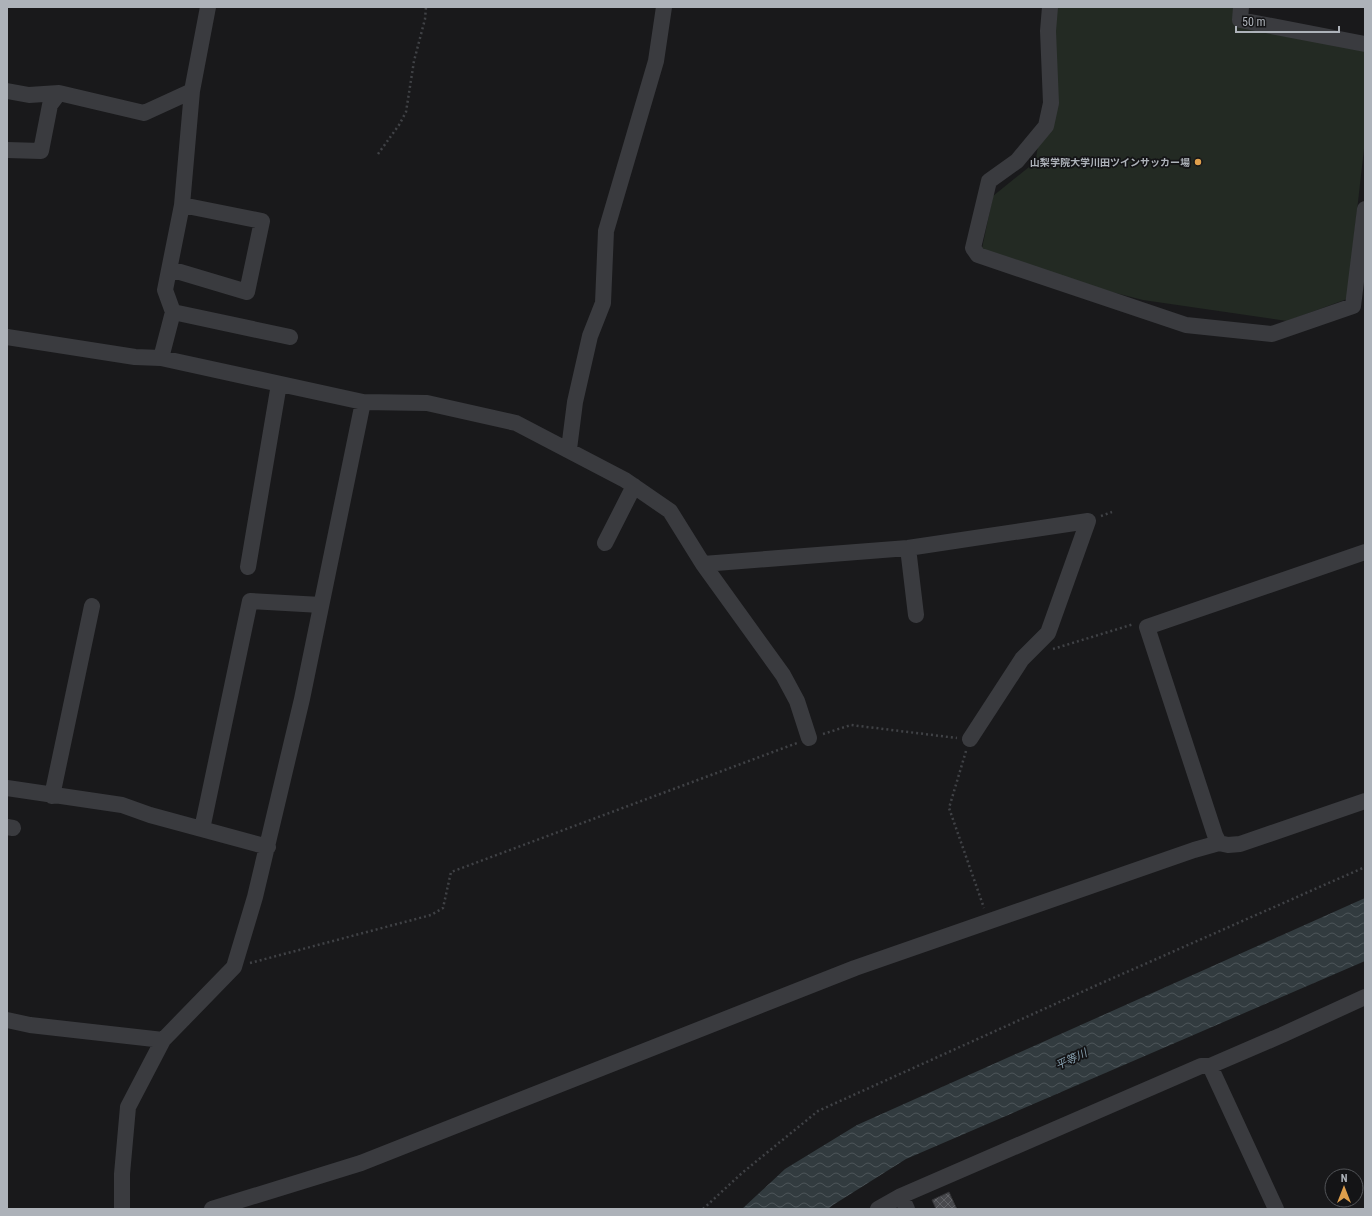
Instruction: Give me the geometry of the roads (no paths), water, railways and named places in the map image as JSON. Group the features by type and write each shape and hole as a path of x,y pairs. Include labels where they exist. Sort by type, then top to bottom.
{"street":[{"path":"161,358 173,312 165,290 182,205 192,91 208,7"},
{"path":"568,449 575,402 590,336 603,304 606,231 656,61 664,7"},
{"path":"1050,7 1048,31 1051,103 1046,126 1017,161 989,181 973,248 978,255 1186,325 1272,334 1353,306 1365,209"},
{"path":"1240,7 1240,20 1365,44"},
{"path":"7,91 29,95 58,93 144,113 192,91"},
{"path":"7,150 41,151 50,106 58,93"},
{"path":"170,269 247,292 262,221 182,205"},
{"path":"173,312 290,337"},
{"path":"7,337 135,357 161,358 363,402 427,403 516,423 625,480 670,511 703,564 783,675 797,702 809,738"},
{"path":"248,567 279,384"},
{"path":"122,1209 122,1174 128,1107 163,1040 234,967 255,897 268,847 306,680 363,402"},
{"path":"605,543 634,486"},
{"path":"703,564 908,548 1088,521 1048,633 1022,659 970,739"},
{"path":"908,548 916,615"},
{"path":"1219,843 1215,835 1146,627 1365,552"},
{"path":"202,829 250,601 321,605"},
{"path":"52,796 92,606"},
{"path":"7,788 52,796 122,805 150,815 268,847"},
{"path":"212,1209 360,1163 855,968 1194,850 1219,843 1228,845 1240,844 1365,801"},
{"path":"1211,1070 1365,996"},
{"path":"7,1020 30,1025 163,1040"},
{"path":"878,1209 904,1203 1201,1066 1211,1070 1276,1209"}],"water":[{"name":"平等川","path":"1365,898 1365,961 906,1159 828,1209 742,1209 785,1169 857,1125"}],"place":[{"name":"山梨学院大学川田ツインサッカー場","path":"1198,162"}]}
